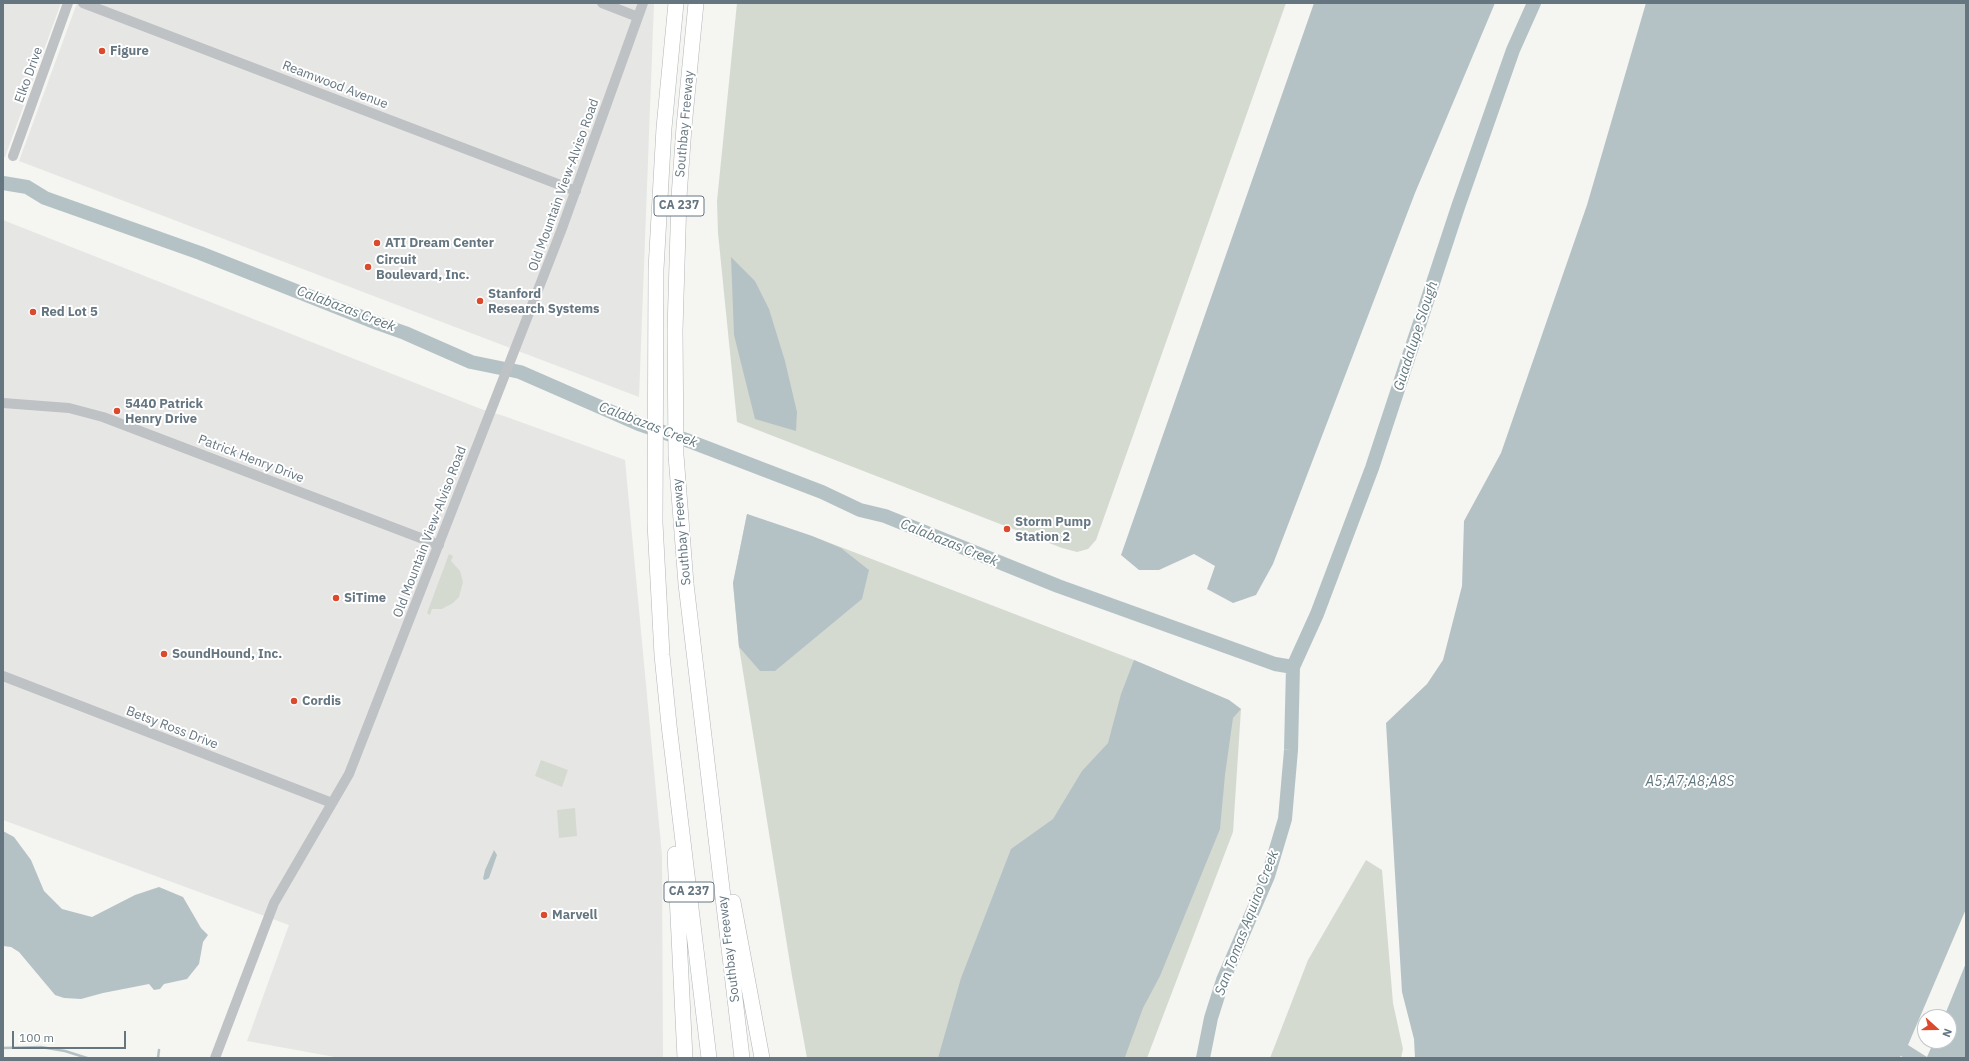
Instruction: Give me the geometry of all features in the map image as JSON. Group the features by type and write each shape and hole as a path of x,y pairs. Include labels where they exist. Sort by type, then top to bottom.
{"highway":[{"name":"Southbay Freeway","path":"676,3 659,197 654,331 656,554 669,725 709,1058"},
{"name":"Southbay Freeway","path":"696,3 684,127 674,330 676,455 686,584 742,1058"},
{"path":"669,725 685,1058"},
{"path":"710,788 732,895 762,1058"}],"street":[{"name":"Elko Drive","path":"13,156 68,3"},
{"name":"Reamwood Avenue","path":"83,3 576,191"},
{"path":"602,3 638,17"},
{"name":"Old Mountain View-Alviso Road","path":"215,1058 274,904 349,774 516,349 576,191 643,3"},
{"name":"Patrick Henry Drive","path":"3,403 69,408 103,417 439,545"},
{"name":"Betsy Ross Drive","path":"3,676 332,803"}],"shaded area":[{"path":"3,3 61,3 5,157 3,157"},
{"path":"77,3 654,3 639,397 19,161"},
{"path":"737,3 1286,3 1096,540 1088,549 1077,552 1062,548 737,422 718,233 717,201"},
{"path":"3,220 481,409 625,460 662,856 663,1058 340,1058 247,1041 289,925 3,820"},
{"path":"747,514 812,536 1134,660 1229,700 1241,709 1233,832 1147,1058 807,1058 792,976 739,647 733,583"},
{"path":"449,554 453,556 451,561 460,571 463,582 459,597 453,603 442,609 432,609 430,615 427,613"},
{"path":"541,760 568,770 562,787 535,776"},
{"path":"575,808 577,836 559,838 557,810"},
{"path":"1366,860 1382,870 1393,1003 1403,1049 1401,1058 1270,1058 1308,960"}],"water":[{"path":"1314,3 1495,3 1415,193 1273,564 1256,595 1233,603 1207,589 1215,566 1194,554 1159,570 1139,570 1121,555"},
{"name":"A5;A7;A8;A8S","path":"1646,3 1966,3 1966,909 1923,1009 1917,1009 1917,1024 1908,1045 1927,1057 1930,1049 1957,1049 1957,1009 1947,1009 1966,963 1966,1058 1904,1058 1901,1056 1899,1058 1415,1058 1414,1039 1402,992 1386,723 1427,684 1443,660 1462,586 1464,521 1501,453 1587,205"},
{"path":"731,257 755,281 769,309 785,361 797,412 796,431 755,419 734,335"},
{"path":"747,514 812,536 841,548 869,570 862,599 775,671 760,671 739,647 733,583"},
{"path":"1134,660 1229,700 1241,709 1233,718 1225,775 1220,829 1160,976 1143,1008 1125,1057 938,1058 961,978 1011,849 1053,819 1082,771 1108,743 1121,694"},
{"path":"3,831 14,837 31,860 44,891 62,909 92,917 135,895 159,887 183,897 201,928 208,935 203,942 199,964 187,979 164,984 160,989 154,990 149,984 81,999 64,998 55,995 19,952 11,947 3,946"},
{"path":"494,850 497,855 489,878 485,880 483,879 485,870"}],"waterway":[{"name":"Guadalupe Slough","path":"1203,1058 1211,1018 1223,980 1268,876 1285,819 1291,750 1293,667 1317,614 1372,468 1458,207 1513,50 1534,3"},
{"name":"Calabazas Creek","path":"3,183 27,187 45,198 200,253 405,333 471,362 520,372 639,424 689,441 822,492 860,510 885,516 1058,586 1275,664 1293,667"},
{"name":"San Tomas Aquino Creek","path":"3,1048 41,1047 65,1051 87,1058"},
{"path":"158,1058 159,1050"}],"place":[{"name":"Figure","path":"102,51"},
{"name":"ATI Dream Center","path":"377,243"},
{"name":"Circuit Boulevard, Inc.","path":"368,267"},
{"name":"Stanford Research Systems","path":"480,301"},
{"name":"Red Lot 5","path":"33,312"},
{"name":"5440 Patrick Henry Drive","path":"117,411"},
{"name":"Storm Pump Station 2","path":"1007,529"},
{"name":"SiTime","path":"336,598"},
{"name":"SoundHound, Inc.","path":"164,654"},
{"name":"Cordis","path":"294,701"},
{"name":"Marvell","path":"544,915"}]}
